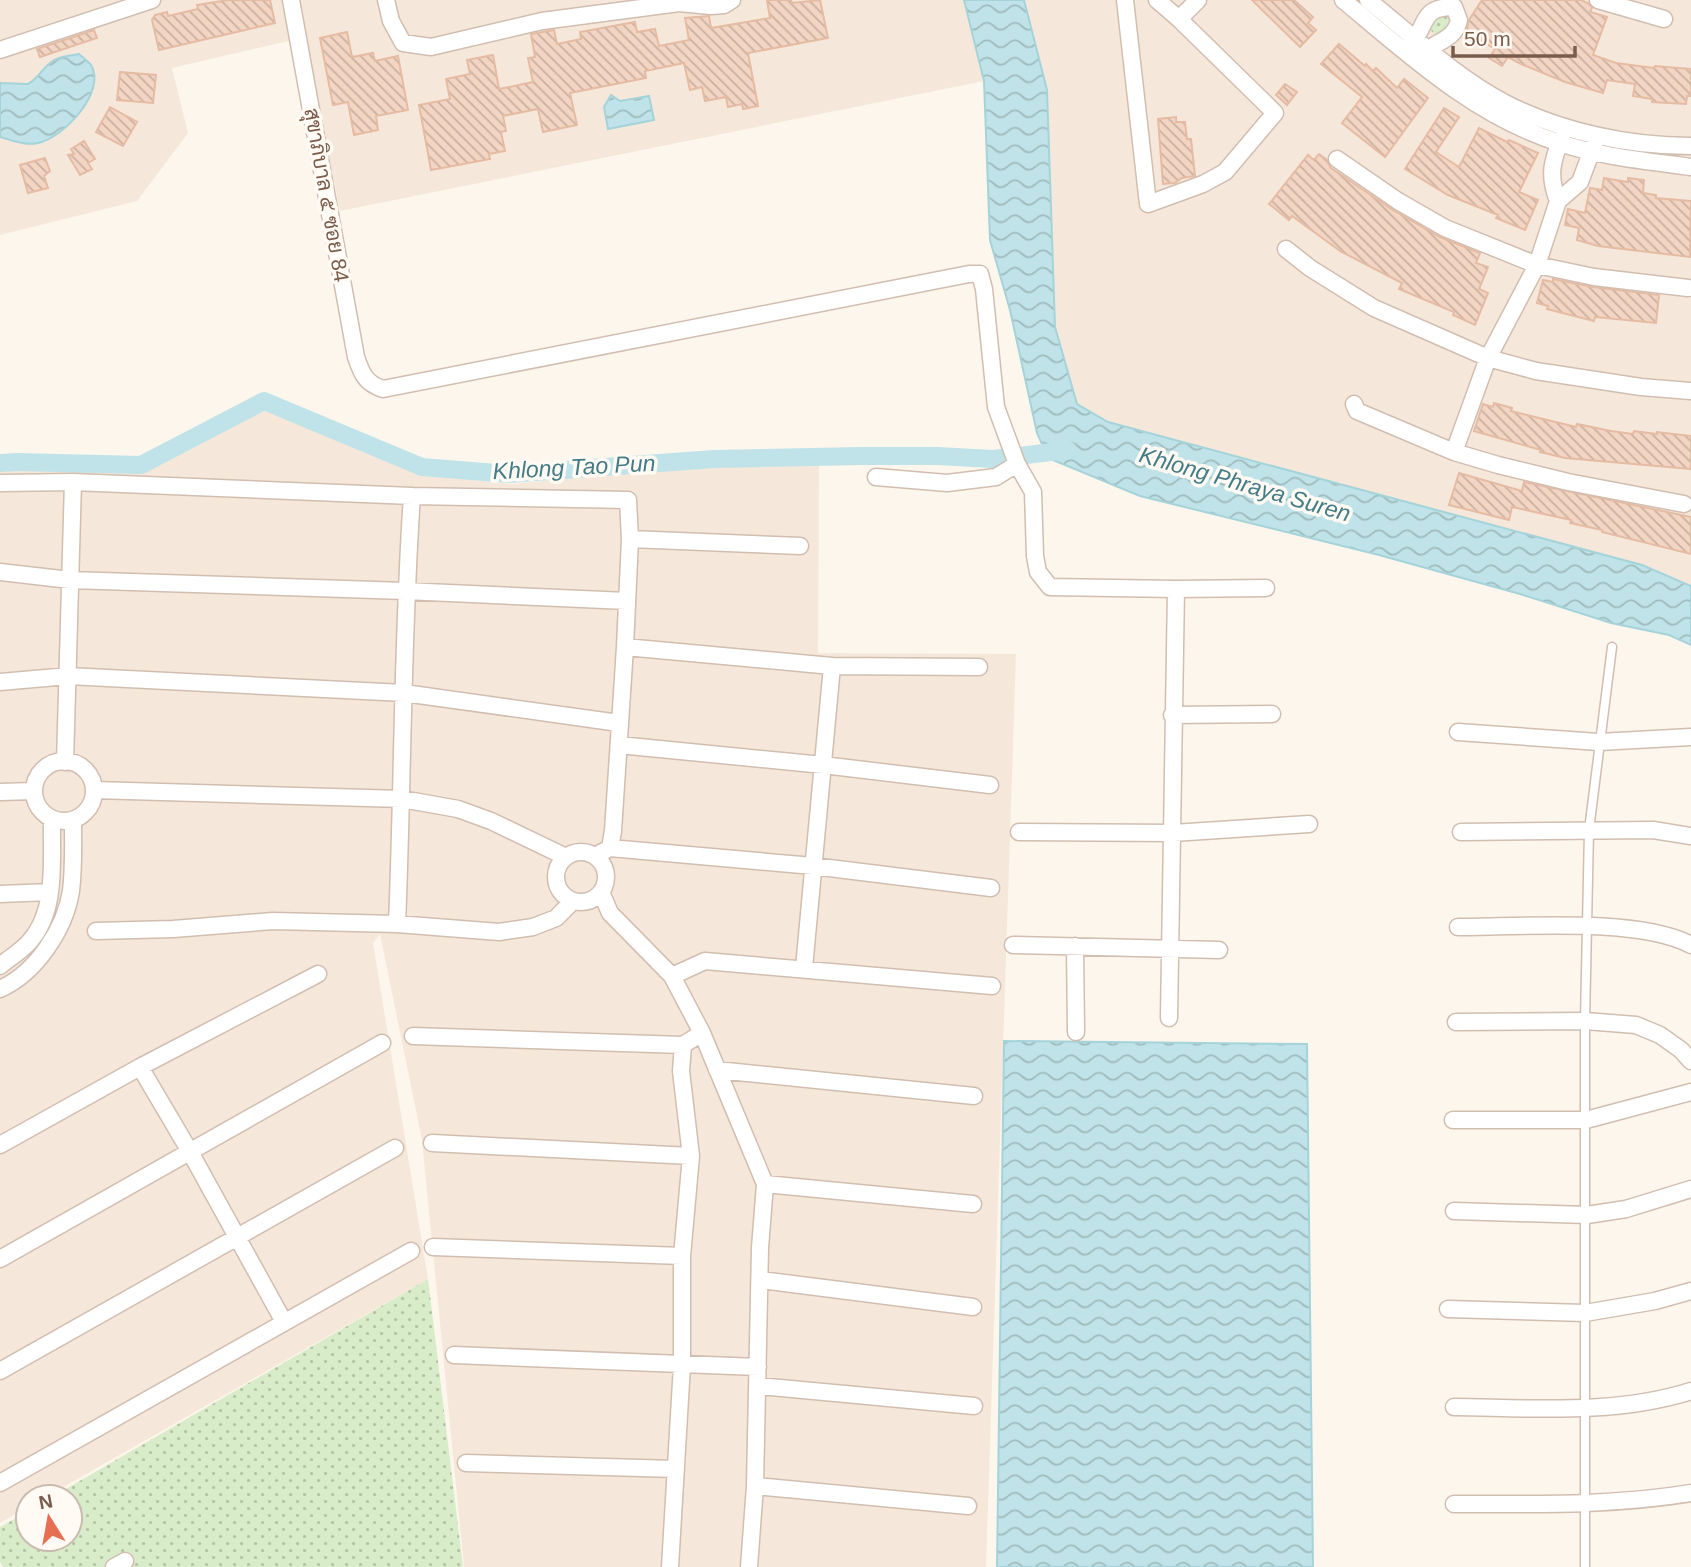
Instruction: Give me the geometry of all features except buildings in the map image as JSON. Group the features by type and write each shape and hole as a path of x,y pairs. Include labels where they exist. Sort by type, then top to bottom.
{"street":[{"path":"0,50 152,0"},
{"name":"สุขาภิบาล ๕ ซอย 84","path":"291,0 356,357 362,377 371,385 383,389 980,274 984,289 996,407 1014,456"},
{"path":"386,0 390,21 403,43 431,47 542,21 654,3 711,6 724,5 732,0"},
{"path":"1125,0 1149,204 1203,184 1225,172 1275,113 1157,0"},
{"path":"1179,19 1198,0"},
{"path":"1343,0 1416,50 1503,102 1546,121 1650,146 1691,146"},
{"path":"1368,0 1416,50 1484,108 1535,135 1592,152 1691,167"},
{"path":"1598,0 1624,4 1664,19"},
{"path":"1457,4 1459,20 1454,33 1416,50 1424,19 1430,12 1457,4"},
{"path":"1558,201 1552,184 1552,171 1565,126"},
{"path":"1454,452 1488,358 1537,264 1558,201 1580,182 1597,135"},
{"path":"1337,159 1445,229 1537,264 1594,277 1688,288"},
{"path":"1286,249 1310,268 1374,308 1488,358 1549,373 1641,387 1691,391"},
{"path":"1354,404 1357,411 1454,452 1568,482 1684,504"},
{"path":"876,477 947,482 996,477 1014,456 1033,492 1035,556 1038,572 1050,587 1266,588"},
{"path":"0,483 73,482 412,496 628,500 630,539 625,647 613,831 603,852 606,877 601,892 589,901 573,901 560,892 557,869 566,857 581,852 603,852 813,866 991,888"},
{"path":"65,762 73,482"},
{"path":"397,924 405,591 412,496"},
{"path":"630,539 800,546"},
{"path":"0,572 70,580 627,601"},
{"path":"1169,1018 1176,589"},
{"path":"625,647 832,666 979,667"},
{"path":"804,968 832,666"},
{"path":"0,682 68,676 404,693 619,723"},
{"path":"1172,715 1272,714"},
{"path":"1458,732 1599,742 1691,737"},
{"path":"619,745 990,785"},
{"path":"65,762 82,767 88,773 94,790 89,808 74,820 65,821 52,819 42,812 34,791 42,772 56,763 65,762"},
{"path":"94,790 402,799 469,813 566,857"},
{"path":"0,792 34,791"},
{"path":"0,966 30,941 45,913 50,892 52,819"},
{"path":"0,989 9,985 34,963 48,946 62,921 71,893 74,820"},
{"path":"1019,832 1173,832 1309,824"},
{"path":"1461,832 1653,830 1691,836"},
{"path":"0,894 50,892"},
{"path":"601,892 610,913 672,976 702,1033 765,1184 761,1214 759,1386 749,1567"},
{"path":"96,931 173,929 273,921 397,924 499,932 533,927 555,918 573,901"},
{"path":"1458,927 1586,926 1636,929 1682,940 1691,945"},
{"path":"1013,945 1219,950"},
{"path":"1075,946 1076,1032"},
{"path":"672,976 705,961 992,986"},
{"path":"0,1145 140,1067 318,974"},
{"path":"1456,1022 1585,1021 1636,1026 1660,1035 1691,1061"},
{"path":"413,1036 683,1045 702,1033"},
{"path":"0,1259 382,1042"},
{"path":"670,1567 682,1365 682,1255 691,1156 681,1071 683,1045"},
{"path":"140,1067 284,1322"},
{"path":"717,1070 974,1096"},
{"path":"1454,1120 1586,1120 1691,1092"},
{"path":"432,1143 691,1156"},
{"path":"0,1371 395,1148"},
{"path":"765,1184 973,1204"},
{"path":"1454,1212 1587,1215 1626,1209 1691,1189"},
{"path":"433,1247 682,1255"},
{"path":"0,1483 411,1251"},
{"path":"761,1280 974,1307"},
{"path":"1448,1309 1586,1312 1655,1301 1691,1291"},
{"path":"454,1355 758,1367"},
{"path":"759,1386 974,1406"},
{"path":"1454,1406 1584,1409 1641,1403 1691,1391"},
{"path":"466,1463 676,1469"},
{"path":"755,1486 968,1506"},
{"path":"1454,1504 1585,1505 1691,1493"}],"lane":[{"path":"1585,1567 1586,926 1589,830 1612,647"}],"shaded area":[{"path":"0,0 964,0 984,81 340,211 305,37 172,68 188,133 137,201 0,235"},
{"path":"1024,0 1691,0 1691,586 1642,565 1108,422 1077,404 1055,327 1047,90"},
{"path":"263,406 425,475 512,484 652,470 819,464 818,653 1016,654 986,1567 464,1567 422,1140 380,934 373,943 428,1279 71,1483 14,1483 14,1515 0,1523 0,468 142,471"}],"green space":[{"path":"1447,14 1452,23 1440,36 1432,32 1430,18"},
{"path":"428,1279 463,1567 3,1567 0,1562 0,1527 14,1519 14,1553 84,1553 84,1483 76,1483"}],"water":[{"name":"Khlong Phraya Suren","path":"964,0 1024,0 1047,90 1055,327 1077,404 1108,422 1642,565 1691,586 1691,645 1669,635 1611,623 1520,594 1379,555 1140,496 1048,458 1037,433 1010,310 990,240 984,81"},
{"path":"79,54 91,65 93,88 88,100 70,123 48,139 33,144 0,137 0,83 28,84 53,61"},
{"path":"611,95 620,101 649,96 654,120 608,129 604,107"},
{"path":"1004,1041 1307,1044 1313,1567 997,1567"}],"waterway":[{"name":"Khlong Tao Pun","path":"0,463 141,465 264,401 422,467 509,474 714,459 861,456 993,459 1068,450"}]}
